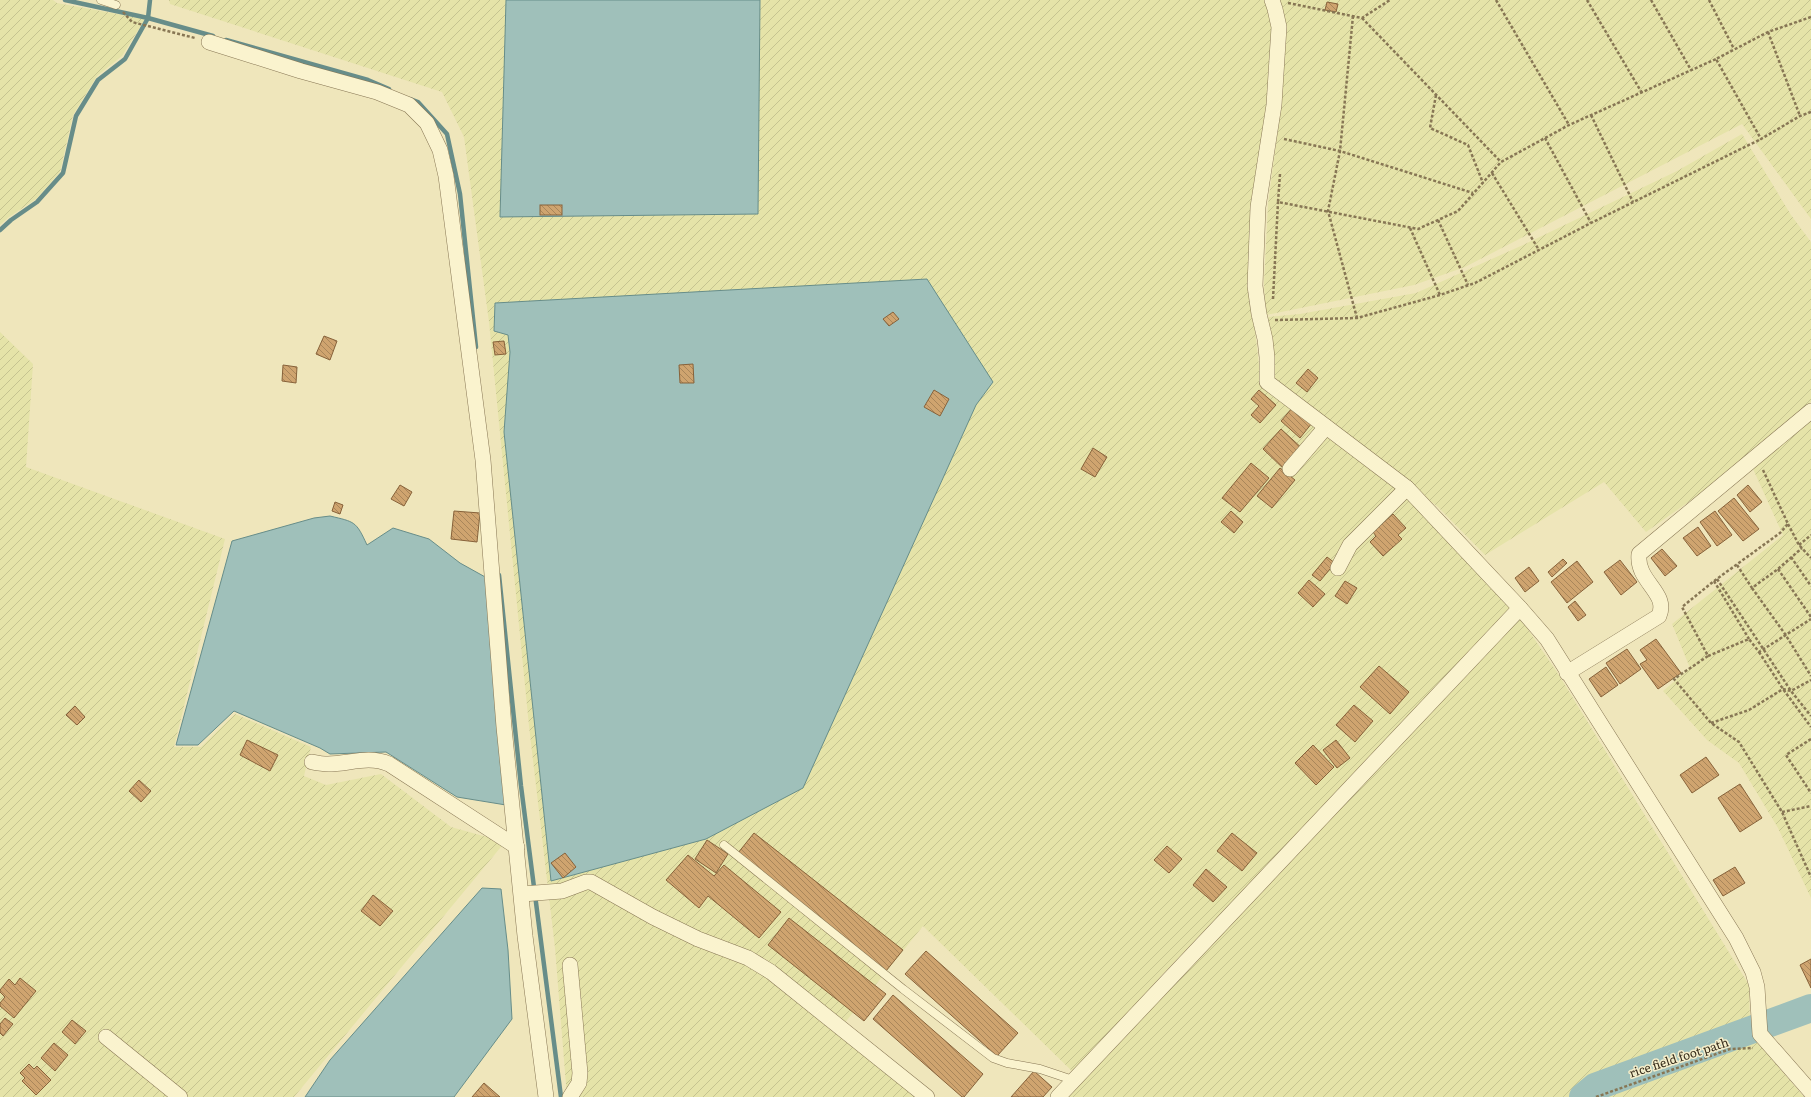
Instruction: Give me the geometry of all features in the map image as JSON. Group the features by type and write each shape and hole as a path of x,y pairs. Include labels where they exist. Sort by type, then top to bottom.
{"street":[{"path":"1272,0 1279,27 1274,105 1258,207 1255,286 1259,314 1266,339 1267,382 1407,488 1520,608 1547,639 1567,673 1736,938 1753,972 1757,987 1757,1041 1811,1092"},
{"path":"209,42 301,71 377,92 409,104 427,123 440,150 447,184 483,460 504,727 517,847 531,893 525,936 546,1097"},
{"path":"1567,673 1659,616 1662,608 1661,601 1639,568 1639,554 1811,411"},
{"path":"1290,469 1326,426"},
{"path":"1338,568 1350,545 1407,488"},
{"path":"1058,1097 1520,608"},
{"path":"312,762 328,764 368,759 379,760 389,764 517,847"},
{"path":"531,893 570,889 586,882 597,884 653,916 698,939 748,958 776,977 927,1097"},
{"path":"570,965 580,1083 572,1094"},
{"path":"106,1037 180,1097"}],"lane":[{"path":"101,0 116,5"},
{"path":"724,845 903,989 993,1058 1006,1063 1040,1070 1073,1080"}],"path":[{"path":"1362,18 1390,0"},
{"path":"1496,0 1569,125"},
{"path":"1587,0 1642,93"},
{"path":"1651,0 1691,70"},
{"path":"1709,0 1734,49"},
{"path":"1288,11 1288,3 1362,18 1501,162"},
{"path":"116,5 132,22 209,42"},
{"path":"1353,16 1340,151 1328,211 1357,318"},
{"path":"1278,202 1418,229 1458,211 1501,162 1569,125 1716,59 1768,32 1811,17"},
{"path":"1768,32 1800,116"},
{"path":"1716,59 1761,138"},
{"path":"1436,95 1430,128 1468,145 1483,183"},
{"path":"1272,320 1357,318 1440,295 1468,285 1761,138 1800,116 1811,112"},
{"path":"1591,116 1633,202"},
{"path":"1282,146 1283,138 1340,151 1473,194"},
{"path":"1545,138 1591,223"},
{"path":"1273,304 1280,170"},
{"path":"1492,173 1539,250"},
{"path":"1438,220 1468,285"},
{"path":"1410,228 1440,295"},
{"path":"1761,467 1799,545 1811,558"},
{"path":"1708,656 1682,607 1717,578 1780,533 1788,524"},
{"path":"1799,545 1811,535"},
{"path":"1752,588 1778,569 1802,548"},
{"path":"1791,557 1811,586"},
{"path":"1737,565 1785,634 1811,676"},
{"path":"1760,652 1811,618 1778,569"},
{"path":"1717,578 1791,691 1811,716"},
{"path":"1714,581 1749,639 1760,652 1783,689 1811,727"},
{"path":"1749,639 1708,656 1674,679 1711,723 1739,742 1782,812 1811,877"},
{"path":"1711,723 1749,710 1783,689 1791,691 1811,680"},
{"path":"1811,739 1786,755 1811,793"},
{"path":"1782,812 1811,806"},
{"name":"rice field foot path","path":"1596,1097 1730,1049 1757,1041"}],"shaded area":[{"path":"0,0 53,0 57,3 145,19 122,56 97,76 73,115 60,172 36,199 9,217 0,225"},
{"path":"169,0 1266,0 1274,29 1250,286 1261,383 1429,511 1515,608 1160,977 1076,1075 923,926 843,1025 927,1097 567,1097 555,948 529,726 489,322 464,137 442,92 170,4"},
{"path":"1280,0 1811,0 1811,219 1742,124 1465,267 1414,285 1266,315 1264,284 1268,204 1281,106 1287,27"},
{"path":"1742,134 1791,215 1811,242 1811,402 1769,445 1646,532 1604,482 1485,555 1438,507 1316,410 1272,379 1268,317 1300,314 1416,293 1523,245 1677,171"},
{"path":"0,332 33,364 26,467 225,539 174,747 201,747 235,714 311,747 304,776 326,785 381,774 451,827 505,842 294,1097 0,1097"},
{"path":"1811,416 1811,898 1778,828 1739,763 1707,740 1663,691 1690,668 1672,624 1783,535 1753,469"},
{"path":"1520,618 1557,672 1749,985 1750,1024 1596,1080 1573,1097 1064,1097"},
{"path":"1752,1036 1804,1097 1588,1097 1596,1090"}],"water":[{"path":"506,0 760,0 758,214 500,217"},
{"path":"927,279 993,382 976,405 803,788 706,839 551,881 504,432 510,352 508,335 494,331 495,303"},
{"path":"330,516 350,521 354,524 360,531 367,545 393,528 429,539 460,563 487,578 506,805 457,797 386,752 330,754 320,748 234,711 198,745 176,745 232,541 314,518"},
{"path":"482,888 501,889 508,950 512,1019 454,1097 305,1097 330,1060"}],"building":[{"path":"1327,2 1338,4 1336,12 1325,10"},
{"path":"540,205 562,205 562,215 540,215"},
{"path":"893,312 899,319 889,326 883,319"},
{"path":"324,336 337,341 330,360 316,354"},
{"path":"504,341 506,354 495,355 493,342"},
{"path":"693,364 694,383 680,383 679,365"},
{"path":"283,365 297,367 296,383 282,381"},
{"path":"1308,369 1318,378 1307,392 1296,383"},
{"path":"934,390 949,399 940,416 924,407"},
{"path":"1259,390 1276,405 1260,423 1251,415 1259,406 1251,399"},
{"path":"1293,407 1312,423 1300,438 1281,421"},
{"path":"1281,429 1305,451 1286,471 1263,449"},
{"path":"1093,448 1107,457 1095,477 1081,469"},
{"path":"1251,463 1269,478 1240,512 1222,498"},
{"path":"1280,468 1295,480 1272,508 1257,496"},
{"path":"400,485 412,492 404,506 391,499"},
{"path":"1748,485 1762,502 1750,512 1737,495"},
{"path":"1734,498 1759,529 1743,541 1718,511"},
{"path":"335,502 343,505 340,514 332,511"},
{"path":"454,511 480,513 477,542 451,539"},
{"path":"1231,511 1243,522 1234,533 1221,522"},
{"path":"1715,511 1732,535 1717,546 1700,522"},
{"path":"1393,514 1406,528 1398,535 1402,539 1383,556 1370,542 1376,536 1373,532"},
{"path":"1698,527 1711,546 1697,556 1683,538"},
{"path":"1662,549 1677,566 1665,576 1651,558"},
{"path":"1327,557 1335,563 1320,581 1312,575"},
{"path":"1563,559 1567,563 1552,577 1548,572"},
{"path":"1620,560 1637,582 1621,595 1604,572"},
{"path":"1577,561 1593,582 1567,603 1551,582"},
{"path":"1529,567 1539,581 1525,592 1515,578"},
{"path":"1309,580 1325,594 1313,607 1298,593"},
{"path":"1345,581 1357,588 1347,604 1335,596"},
{"path":"1575,601 1586,615 1578,621 1568,607"},
{"path":"1656,639 1681,673 1658,689 1640,664 1647,660 1640,650"},
{"path":"1627,649 1641,669 1620,684 1606,663"},
{"path":"1379,666 1409,692 1390,714 1360,687"},
{"path":"1606,667 1618,685 1601,697 1589,679"},
{"path":"1354,705 1373,721 1355,742 1336,725"},
{"path":"75,706 85,717 77,725 66,715"},
{"path":"247,740 278,755 270,771 240,755"},
{"path":"1336,740 1350,758 1337,768 1323,750"},
{"path":"1313,745 1334,767 1316,785 1295,763"},
{"path":"1706,757 1719,775 1692,793 1680,775"},
{"path":"139,780 151,791 141,802 129,791"},
{"path":"1740,784 1762,818 1740,832 1718,798"},
{"path":"754,833 903,950 886,971 738,853"},
{"path":"1232,833 1257,853 1242,871 1217,851"},
{"path":"707,840 728,854 716,873 695,859"},
{"path":"1167,846 1182,859 1169,873 1154,860"},
{"path":"565,853 576,867 563,878 551,863"},
{"path":"688,855 714,876 724,865 781,912 759,938 708,896 699,908 666,880"},
{"path":"1735,867 1745,883 1723,896 1713,880"},
{"path":"1206,869 1227,887 1213,902 1193,885"},
{"path":"373,895 393,911 380,926 361,911"},
{"path":"789,918 886,994 864,1021 768,945"},
{"path":"926,951 1018,1033 997,1056 905,974"},
{"path":"1811,959 1811,988 1800,965"},
{"path":"20,978 36,991 14,1018 0,1006 0,1003 5,997 0,990 9,979 15,985"},
{"path":"893,995 983,1074 964,1097 962,1097 873,1019"},
{"path":"5,1018 13,1024 3,1036 0,1033 0,1024"},
{"path":"72,1020 86,1031 75,1044 62,1032"},
{"path":"54,1043 68,1055 55,1071 41,1058"},
{"path":"29,1064 34,1069 37,1066 51,1080 36,1095 22,1081 25,1078 20,1073"},
{"path":"1034,1071 1052,1087 1043,1097 1011,1097"},
{"path":"484,1083 500,1097 472,1097"}],"waterway":[{"path":"65,0 148,18 213,36"},
{"path":"0,230 11,220 37,202 63,173 76,116 98,80 125,59 148,18 150,0"},
{"path":"226,40 368,80 389,89"},
{"path":"410,99 418,102 447,134 460,194 476,347"},
{"path":"499,575 521,786 561,1097"},
{"path":"1583,1097 1595,1087 1811,1008"}]}
